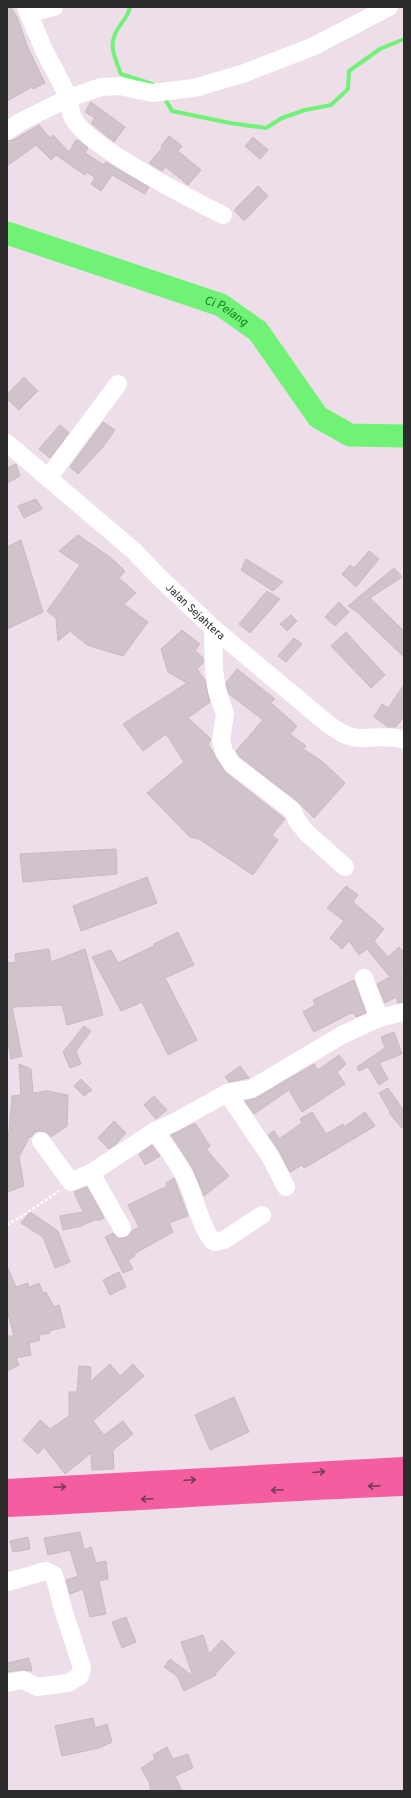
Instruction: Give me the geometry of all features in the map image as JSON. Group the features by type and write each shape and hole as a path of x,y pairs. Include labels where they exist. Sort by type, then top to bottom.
{"main road":[{"path":"343,1479 404,1468"},
{"path":"7,1506 35,1497 278,1476 343,1479 404,1485"},
{"path":"7,1480 35,1497"},
{"path":"7,1490 35,1497"},
{"path":"7,1522 35,1497"}],"street":[{"path":"54,7 28,10 44,50 69,98 72,116 86,135 143,172 223,214"},
{"path":"7,131 20,122 69,98 101,87 120,86 152,93 194,88 242,74 312,47 389,7"},
{"path":"48,478 118,384"},
{"name":"Jalan Sejahtera","path":"7,443 134,551 213,628 328,724 342,734 358,738 396,737 404,740"},
{"path":"213,628 215,677 217,691 225,714 221,740 224,752 232,764 292,810 298,822 307,833 345,867"},
{"path":"364,978 379,1018"},
{"path":"41,1141 71,1182 90,1173 155,1131 227,1093 252,1089 342,1035 379,1018 404,1012"},
{"path":"227,1093 270,1156 286,1187"},
{"path":"155,1131 186,1178 202,1221 213,1241 216,1242 224,1240 262,1215"},
{"path":"90,1173 122,1228"},
{"path":"7,1582 46,1571 54,1575 82,1672 77,1679 68,1683 37,1687 23,1680 7,1683"}],"path":[{"path":"7,1225 71,1182"}],"building":[{"path":"7,7 11,7 17,17 28,48 45,83 33,89 32,87 7,101"},
{"path":"91,102 125,127 114,142 91,123 95,118 85,112"},
{"path":"39,125 50,138 53,135 69,152 76,140 79,141 88,148 85,153 104,165 106,162 149,187 145,194 112,175 101,191 91,184 95,178 87,172 85,175 56,155 51,160 36,145 7,166 7,141 13,140"},
{"path":"169,136 182,146 178,151 201,170 188,185 166,167 162,171 149,163 162,148 161,146"},
{"path":"253,137 268,150 260,159 245,146"},
{"path":"258,186 268,196 244,221 234,210"},
{"path":"24,377 38,391 19,410 7,399 7,394"},
{"path":"103,422 115,430 102,448 78,474 70,467"},
{"path":"60,425 69,433 50,458 39,449"},
{"path":"16,464 20,476 7,483 7,468"},
{"path":"36,499 42,509 24,518 18,506"},
{"path":"78,535 110,557 125,571 119,578 136,593 124,604 148,622 123,656 87,645 70,631 58,641 56,618 47,611 80,565 59,551"},
{"path":"21,540 43,612 7,629 7,547"},
{"path":"369,551 379,559 356,587 342,574 350,565 354,568"},
{"path":"246,559 283,582 273,591 241,570"},
{"path":"394,568 402,577 370,598 404,631 404,657 357,612 348,606"},
{"path":"267,591 280,599 250,633 239,624"},
{"path":"339,602 349,612 335,626 325,617"},
{"path":"291,615 297,621 287,631 280,624"},
{"path":"182,630 200,644 195,650 203,658 203,663 197,669 205,680 210,702 188,718 211,739 208,744 225,772 285,819 272,835 278,840 253,875 199,839 190,837 147,793 184,762 166,734 143,751 123,724 187,683 168,672 161,649"},
{"path":"346,632 385,675 371,688 331,646"},
{"path":"294,638 302,644 286,662 278,656"},
{"path":"237,669 275,699 271,703 297,726 290,734 306,746 303,749 322,761 345,783 314,818 298,802 240,757 236,751 263,720 229,694 226,683"},
{"path":"404,685 404,716 396,727 388,727 374,717 382,704 388,708"},
{"path":"116,849 117,874 23,882 20,854"},
{"path":"147,877 157,903 81,931 73,906"},
{"path":"346,886 358,895 353,902 384,929 374,941 388,957 399,947 404,952 404,973 401,975 404,981 404,1002 398,1003 396,997 385,1003 377,984 390,977 367,949 359,955 349,941 342,949 330,938 344,921 327,908"},
{"path":"178,932 194,965 165,978 197,1040 168,1055 142,1002 121,1011 92,957 111,950 118,963 154,946 154,944"},
{"path":"49,949 51,962 85,949 103,1015 67,1025 62,1005 12,1007 22,1056 11,1059 7,1035 7,963 16,962 15,954"},
{"path":"354,980 366,1013 356,1017 354,1013 351,1013 314,1032 303,1012 315,1005 313,1000"},
{"path":"84,1026 91,1031 76,1051 81,1064 70,1068 63,1052"},
{"path":"394,1032 402,1054 379,1063 388,1079 379,1085 368,1067 359,1071 357,1067 385,1048 381,1037"},
{"path":"339,1055 346,1064 337,1072 345,1084 302,1112 289,1090 254,1114 245,1101 256,1098 314,1064 318,1070"},
{"path":"19,1064 31,1069 33,1093 47,1091 68,1095 67,1126 51,1137 46,1132 40,1131 35,1132 31,1137 30,1136 19,1157 24,1186 7,1192 7,1135 9,1132 12,1096 21,1095"},
{"path":"240,1066 249,1078 229,1082 225,1077"},
{"path":"81,1079 92,1090 84,1096 74,1086"},
{"path":"388,1088 404,1111 404,1130 389,1113 390,1112 379,1093"},
{"path":"154,1096 167,1110 156,1119 144,1105"},
{"path":"312,1112 326,1134 343,1124 344,1127 365,1112 375,1126 304,1168 302,1165 290,1172 279,1151 268,1135 274,1131 279,1139 302,1123 300,1119"},
{"path":"114,1121 126,1133 109,1149 98,1138"},
{"path":"195,1123 210,1146 206,1149 229,1176 204,1196 193,1169 171,1135"},
{"path":"152,1145 160,1156 145,1165 139,1154"},
{"path":"174,1178 188,1216 169,1223 173,1232 134,1254 135,1256 128,1260 133,1269 123,1273 105,1237 113,1233 118,1239 127,1237 132,1231 139,1227 128,1205 167,1186 166,1183"},
{"path":"87,1187 104,1218 98,1221 97,1219 81,1226 63,1230 60,1216 83,1212 74,1192"},
{"path":"30,1212 58,1231 70,1262 55,1268 43,1237 21,1223"},
{"path":"7,1266 16,1287 28,1283 29,1287 39,1283 43,1293 46,1292 54,1307 59,1305 65,1327 50,1331 50,1333 39,1335 40,1340 29,1343 31,1355 16,1358 19,1365 7,1371 7,1336 14,1336 7,1310"},
{"path":"119,1272 126,1287 110,1295 103,1280"},
{"path":"110,1364 120,1376 133,1364 144,1376 93,1421 104,1435 123,1421 133,1434 113,1450 114,1469 92,1470 91,1453 65,1474 44,1447 38,1454 23,1440 40,1420 50,1429 69,1416 69,1392 77,1392 79,1366 91,1367 90,1382"},
{"path":"234,1397 249,1432 210,1450 195,1415"},
{"path":"80,1532 84,1550 91,1547 96,1563 106,1561 108,1579 99,1581 106,1614 90,1617 83,1589 70,1594 66,1580 78,1576 70,1550 48,1555 44,1538"},
{"path":"28,1537 30,1549 13,1552 10,1541"},
{"path":"126,1617 136,1642 122,1648 112,1622"},
{"path":"203,1635 209,1654 222,1640 235,1653 215,1674 216,1675 184,1691 177,1676 164,1667 170,1659 193,1676 181,1642"},
{"path":"29,1658 32,1671 21,1670 7,1672 7,1663"},
{"path":"93,1718 95,1728 107,1724 112,1742 99,1748 62,1756 55,1726"},
{"path":"167,1747 173,1759 188,1754 193,1768 175,1776 182,1791 151,1791 149,1782 141,1768 155,1759 153,1755"}],"waterway":[{"path":"130,7 127,16 114,37 114,54 121,74 152,84 156,88"},
{"path":"164,97 172,111 230,123 266,128 282,118 305,110 331,105 348,89 349,71 380,49 404,39"},
{"name":"Ci Pelang","path":"7,233 221,305 258,331 318,417 350,435 404,436"}]}
